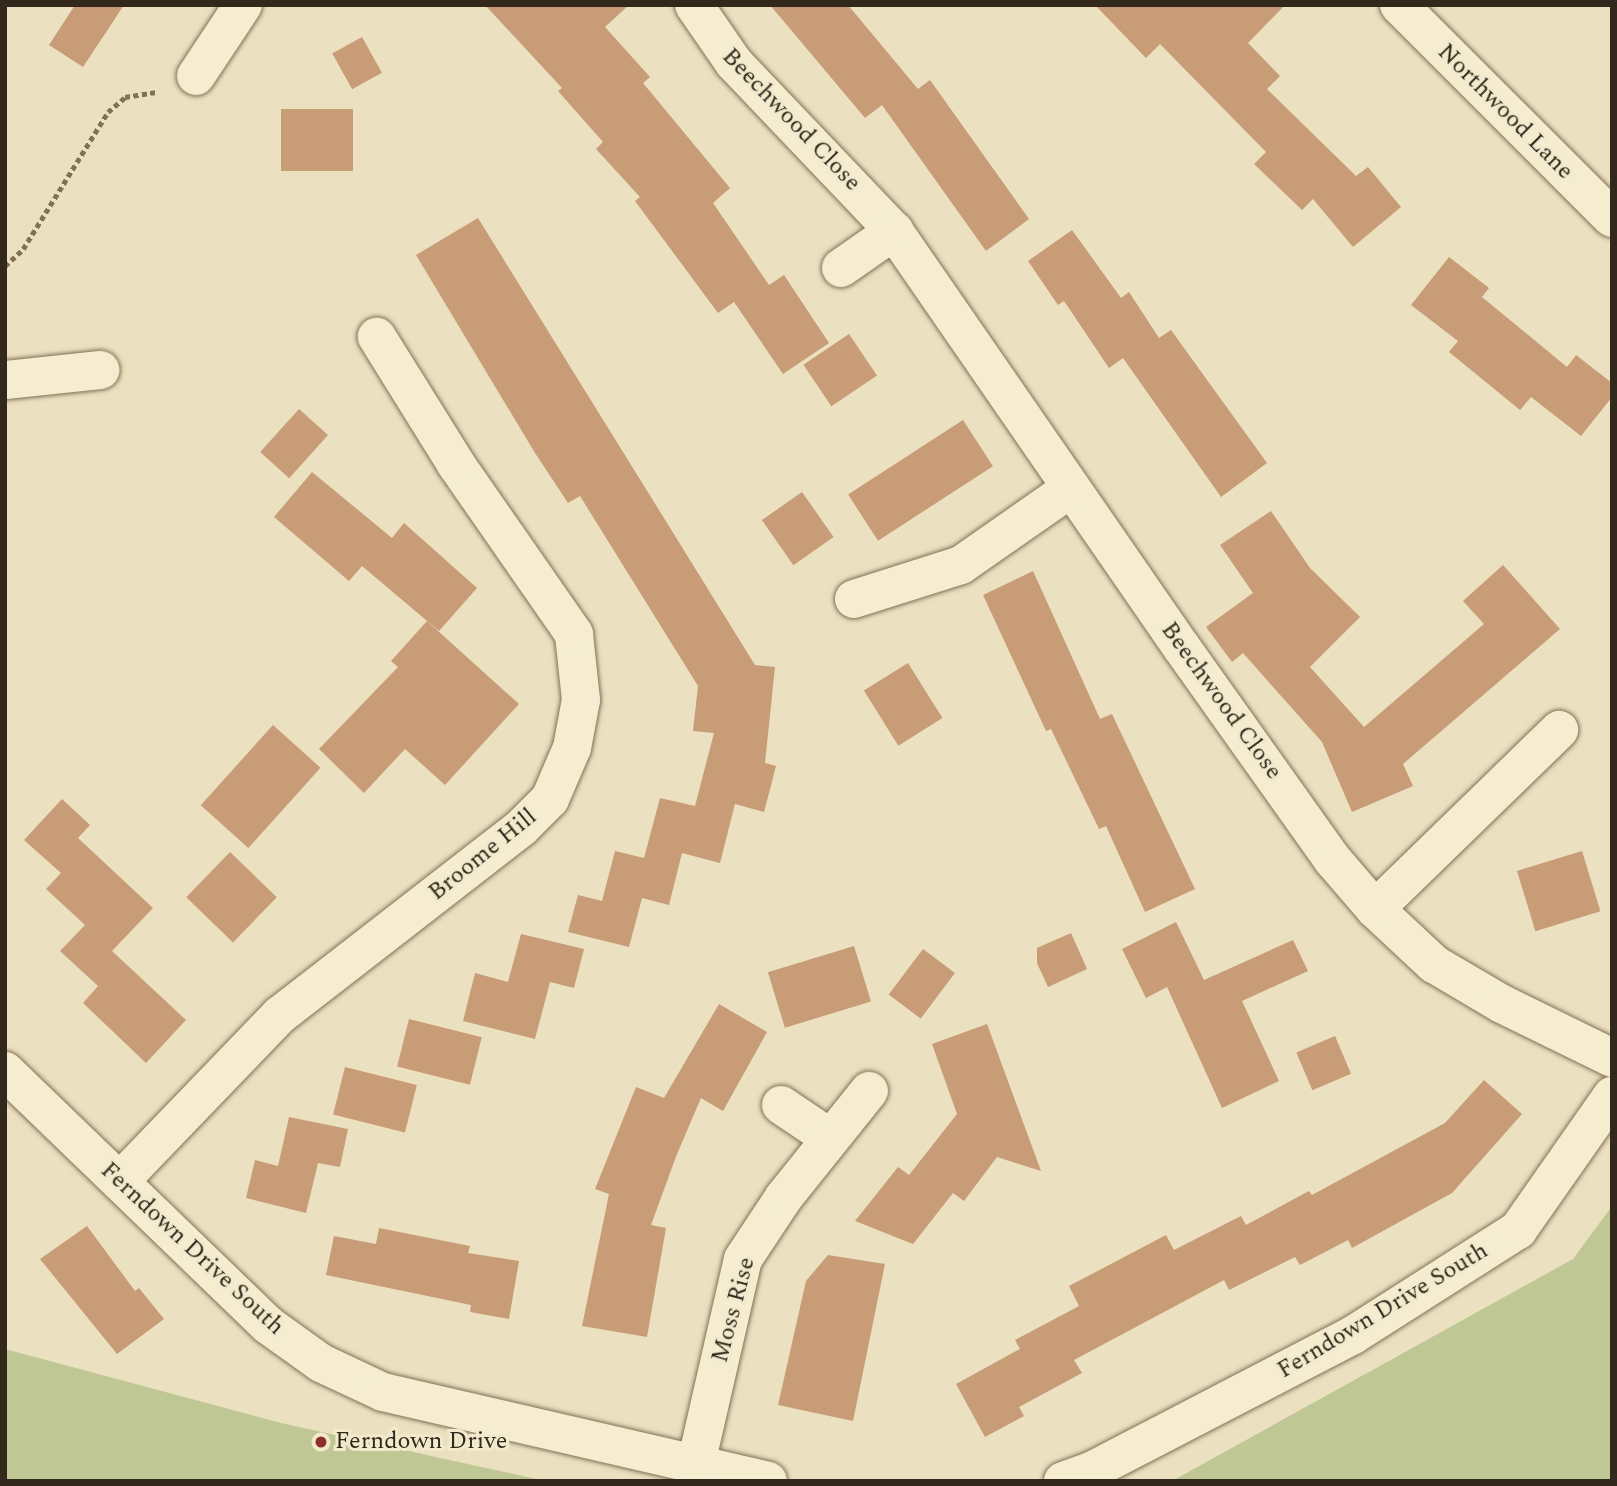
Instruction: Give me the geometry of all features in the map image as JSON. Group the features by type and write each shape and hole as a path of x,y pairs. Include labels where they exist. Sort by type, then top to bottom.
{"street":[{"path":"197,76 243,5"},
{"name":"Beechwood Close","path":"694,5 734,63 894,231 1014,400 1070,489 1332,859 1375,909 1434,964 1612,1058"},
{"name":"Northwood Lane","path":"1399,5 1612,218"},
{"path":"841,268 894,231"},
{"name":"Broome Hill","path":"120,1181 280,1015 521,828 550,799 572,748 580,700 574,634 456,464 377,337"},
{"path":"5,380 100,370"},
{"path":"854,599 961,565 1070,489"},
{"path":"1375,909 1559,730"},
{"name":"Ferndown Drive South","path":"5,1071 268,1325 321,1363 383,1392 768,1481"},
{"name":"Moss Rise","path":"696,1464 743,1259 830,1138 869,1090"},
{"name":"Ferndown Drive South","path":"1063,1481 1091,1471 1353,1335 1518,1230 1612,1096"},
{"path":"781,1105 830,1138"}],"path":[{"path":"5,266 23,249 108,112 125,97 151,94 197,76"}],"green space":[{"path":"1612,1206 1612,1481 1172,1481 1573,1259"},
{"path":"5,1349 281,1423 545,1481 5,1481"}],"building":[{"path":"75,5 124,5 83,67 49,45"},
{"path":"485,5 629,5 605,27 650,77 643,83 730,188 713,203 769,285 784,275 829,343 783,374 734,302 718,313 635,201 640,197 596,149 603,142 558,91 562,88"},
{"path":"770,5 848,5 918,89 930,80 1029,219 986,251 882,105 865,118"},
{"path":"1095,5 1285,5 1248,43 1280,76 1267,89 1356,176 1368,167 1401,207 1353,247 1313,199 1302,210 1254,164 1266,152 1160,44 1146,58"},
{"path":"362,37 382,73 352,89 332,53"},
{"path":"281,109 353,109 353,171 281,171"},
{"path":"478,218 755,665 775,667 765,763 776,766 764,812 735,804 720,863 682,853 669,905 642,898 629,947 568,932 578,895 602,901 615,851 644,858 660,798 695,806 714,733 693,731 698,686 580,496 568,503 535,453 416,255"},
{"path":"1072,230 1121,298 1129,292 1159,338 1171,330 1267,463 1221,497 1123,358 1109,368 1064,301 1058,305 1028,261"},
{"path":"1449,257 1489,288 1482,297 1567,367 1576,355 1612,383 1612,397 1581,436 1531,397 1520,410 1449,352 1458,341 1411,305"},
{"path":"849,334 877,375 831,406 803,365"},
{"path":"299,409 328,435 289,478 260,452"},
{"path":"963,420 993,466 878,541 848,495"},
{"path":"312,472 392,538 404,523 477,588 439,631 362,566 349,581 274,517"},
{"path":"802,492 834,537 793,565 762,520"},
{"path":"1271,511 1310,568 1360,617 1310,667 1364,727 1484,624 1463,601 1503,565 1560,629 1403,764 1413,786 1352,812 1322,742 1243,653 1232,662 1206,627 1253,593 1220,545"},
{"path":"1033,571 1100,719 1112,714 1195,889 1145,912 1106,826 1099,829 1051,729 1046,731 983,595"},
{"path":"427,621 519,704 445,785 405,749 364,793 319,749 398,667 391,661"},
{"path":"908,663 942,718 898,746 864,691"},
{"path":"273,725 321,768 248,848 201,805"},
{"path":"62,799 90,825 78,838 153,908 112,951 186,1020 146,1063 83,1003 98,986 60,951 85,925 46,889 61,873 24,840"},
{"path":"1582,851 1600,911 1535,931 1517,871"},
{"path":"230,852 277,897 233,942 186,897"},
{"path":"1176,922 1204,980 1293,940 1308,971 1242,1001 1279,1081 1222,1108 1167,987 1146,998 1122,949"},
{"path":"1071,933 1087,969 1048,987 1037,963 1037,948"},
{"path":"521,934 584,949 574,988 550,982 535,1039 463,1021 475,973 508,982"},
{"path":"854,946 871,1001 785,1028 768,972"},
{"path":"923,949 955,973 921,1019 889,995"},
{"path":"719,1004 767,1032 723,1111 701,1098 677,1154 651,1225 666,1228 647,1337 582,1326 609,1194 595,1189 636,1087 664,1098"},
{"path":"409,1019 482,1037 470,1085 397,1067"},
{"path":"987,1024 1041,1171 997,1157 964,1201 953,1193 913,1244 855,1221 898,1167 909,1175 957,1114 932,1044"},
{"path":"1335,1036 1351,1074 1312,1090 1296,1052"},
{"path":"345,1067 417,1085 405,1132 333,1115"},
{"path":"1484,1080 1522,1114 1452,1193 1352,1248 1348,1240 1300,1265 1295,1257 1229,1290 1224,1280 1074,1360 1082,1373 1019,1407 1024,1416 985,1437 956,1384 1020,1349 1015,1340 1079,1306 1069,1286 1166,1235 1174,1250 1241,1216 1246,1225 1309,1191 1312,1195 1445,1123"},
{"path":"289,1117 348,1129 340,1167 318,1163 306,1213 246,1198 255,1160 278,1166"},
{"path":"87,1226 135,1291 139,1288 164,1319 117,1354 40,1259"},
{"path":"379,1228 470,1246 468,1253 519,1261 509,1319 470,1312 471,1305 326,1275 334,1236 376,1244"},
{"path":"828,1255 885,1264 853,1421 778,1405 806,1281"}],"place":[{"name":"Ferndown Drive","path":"321,1442"}]}
